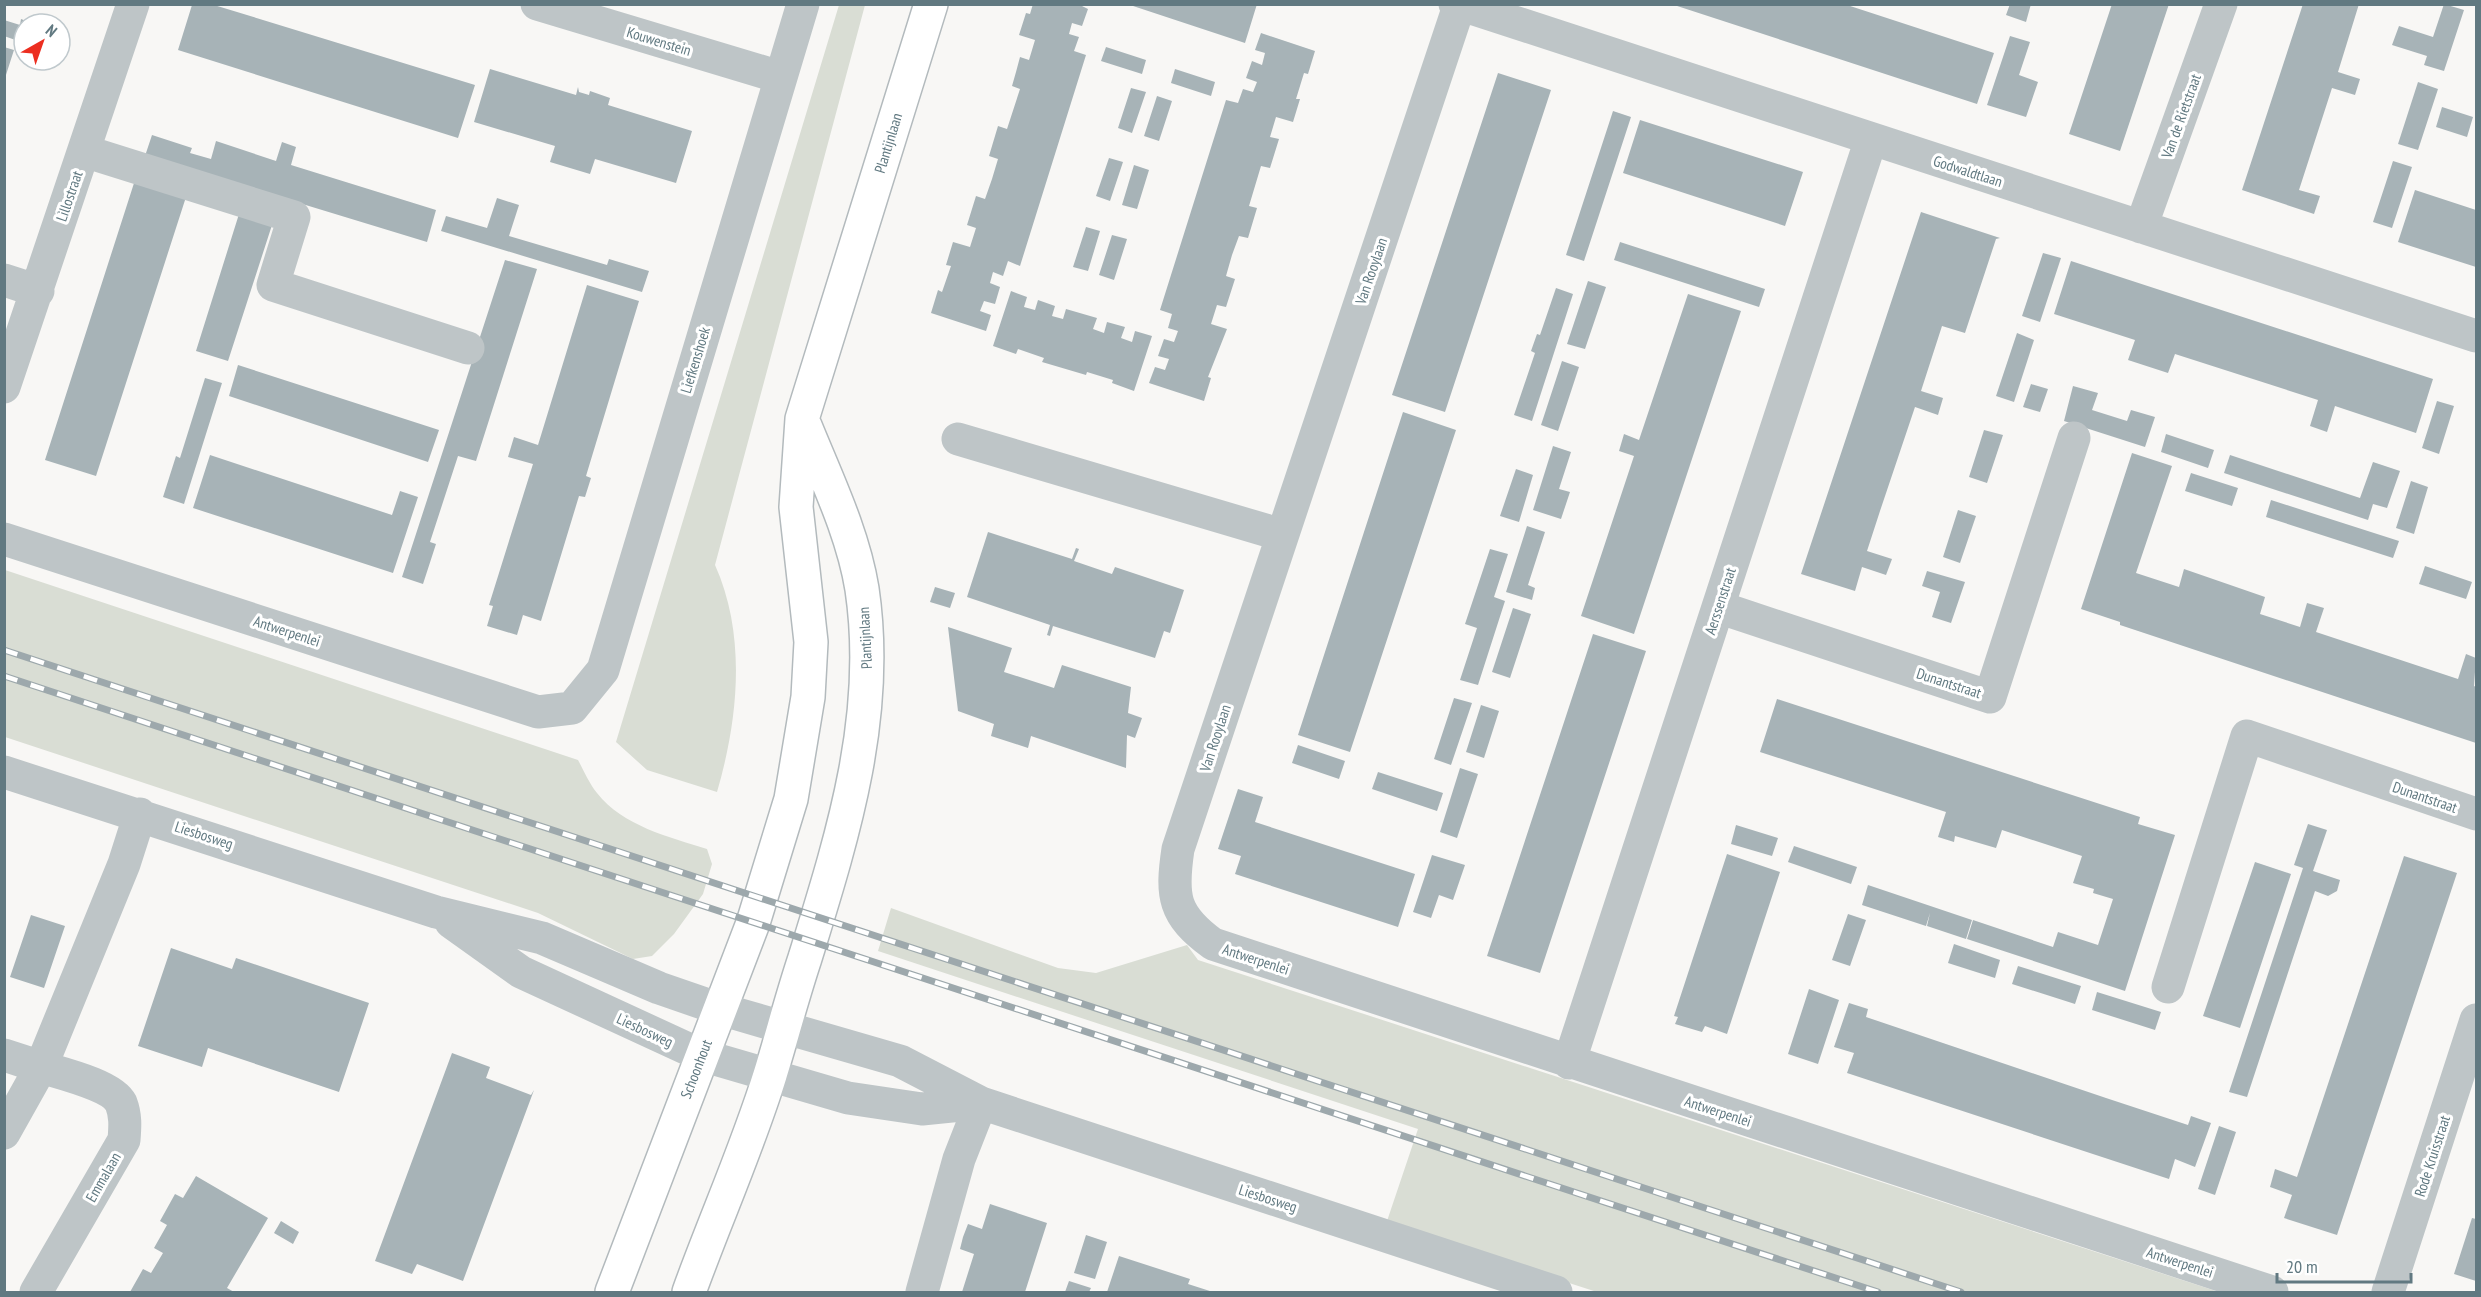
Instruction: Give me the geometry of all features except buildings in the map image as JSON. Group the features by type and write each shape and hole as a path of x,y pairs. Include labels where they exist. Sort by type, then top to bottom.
{"main road":[{"name":"Plantijnlaan","path":"777,844 791,799 808,697 812,642 796,507 802,419 931,4"},
{"name":"Plantijnlaan","path":"783,1027 835,863 850,805 859,755 868,661 862,588 843,522 802,419"},
{"name":"Schoonhout","path":"612,1293 753,922 777,844"},
{"path":"689,1293 770,1075 783,1027"}],"street":[{"name":"Lillostraat","path":"4,387 133,4"},
{"name":"Kouwenstein","path":"537,4 780,77"},
{"name":"Liefkenshoek","path":"572,708 603,670 803,4"},
{"name":"Van de Rietstraat","path":"2141,227 2221,4"},
{"name":"Godwaldtlaan","path":"1458,5 2476,336"},
{"name":"Van Rooylaan","path":"1177,909 1173,878 1178,849 1458,5"},
{"name":"Aerssenstraat","path":"1569,1063 1871,139"},
{"path":"84,151 294,217 273,285 468,348"},
{"path":"4,280 38,291"},
{"name":"Dunantstraat","path":"1718,608 1990,697 2074,438"},
{"path":"958,439 1282,535"},
{"name":"Antwerpenlei","path":"4,539 538,712 572,708"},
{"name":"Dunantstraat","path":"2168,987 2247,736 2476,814"},
{"name":"Liesbosweg","path":"4,772 140,814 436,912 543,938 659,987 720,1009 900,1061 981,1103 1556,1293"},
{"path":"4,1133 41,1067 124,864 140,814"},
{"name":"Antwerpenlei","path":"1177,909 1191,928 1213,944 2272,1293"},
{"name":"Liesbosweg","path":"436,912 521,972 701,1055 848,1098 922,1108 981,1103"},
{"name":"Rode Kruisstraat","path":"2388,1293 2476,1020"},
{"name":"Emmalaan","path":"4,1055 104,1089 120,1101 126,1119 124,1140 36,1293"},
{"path":"922,1293 959,1159 981,1103"}],"shaded area":[{"path":"839,5 865,5 715,565 732,620 736,678 730,736 717,792 647,770 616,742"},
{"path":"5,570 578,760 597,793 620,814 648,829 707,849 712,864 703,894 674,934 652,956 633,959 538,913 5,737"},
{"path":"891,908 1058,968 1096,973 1187,945 1198,960 2219,1292 1597,1292 1386,1224 1418,1129 878,951"}],"railway":[{"path":"4,650 1961,1292"},
{"path":"4,676 1878,1292"}]}
